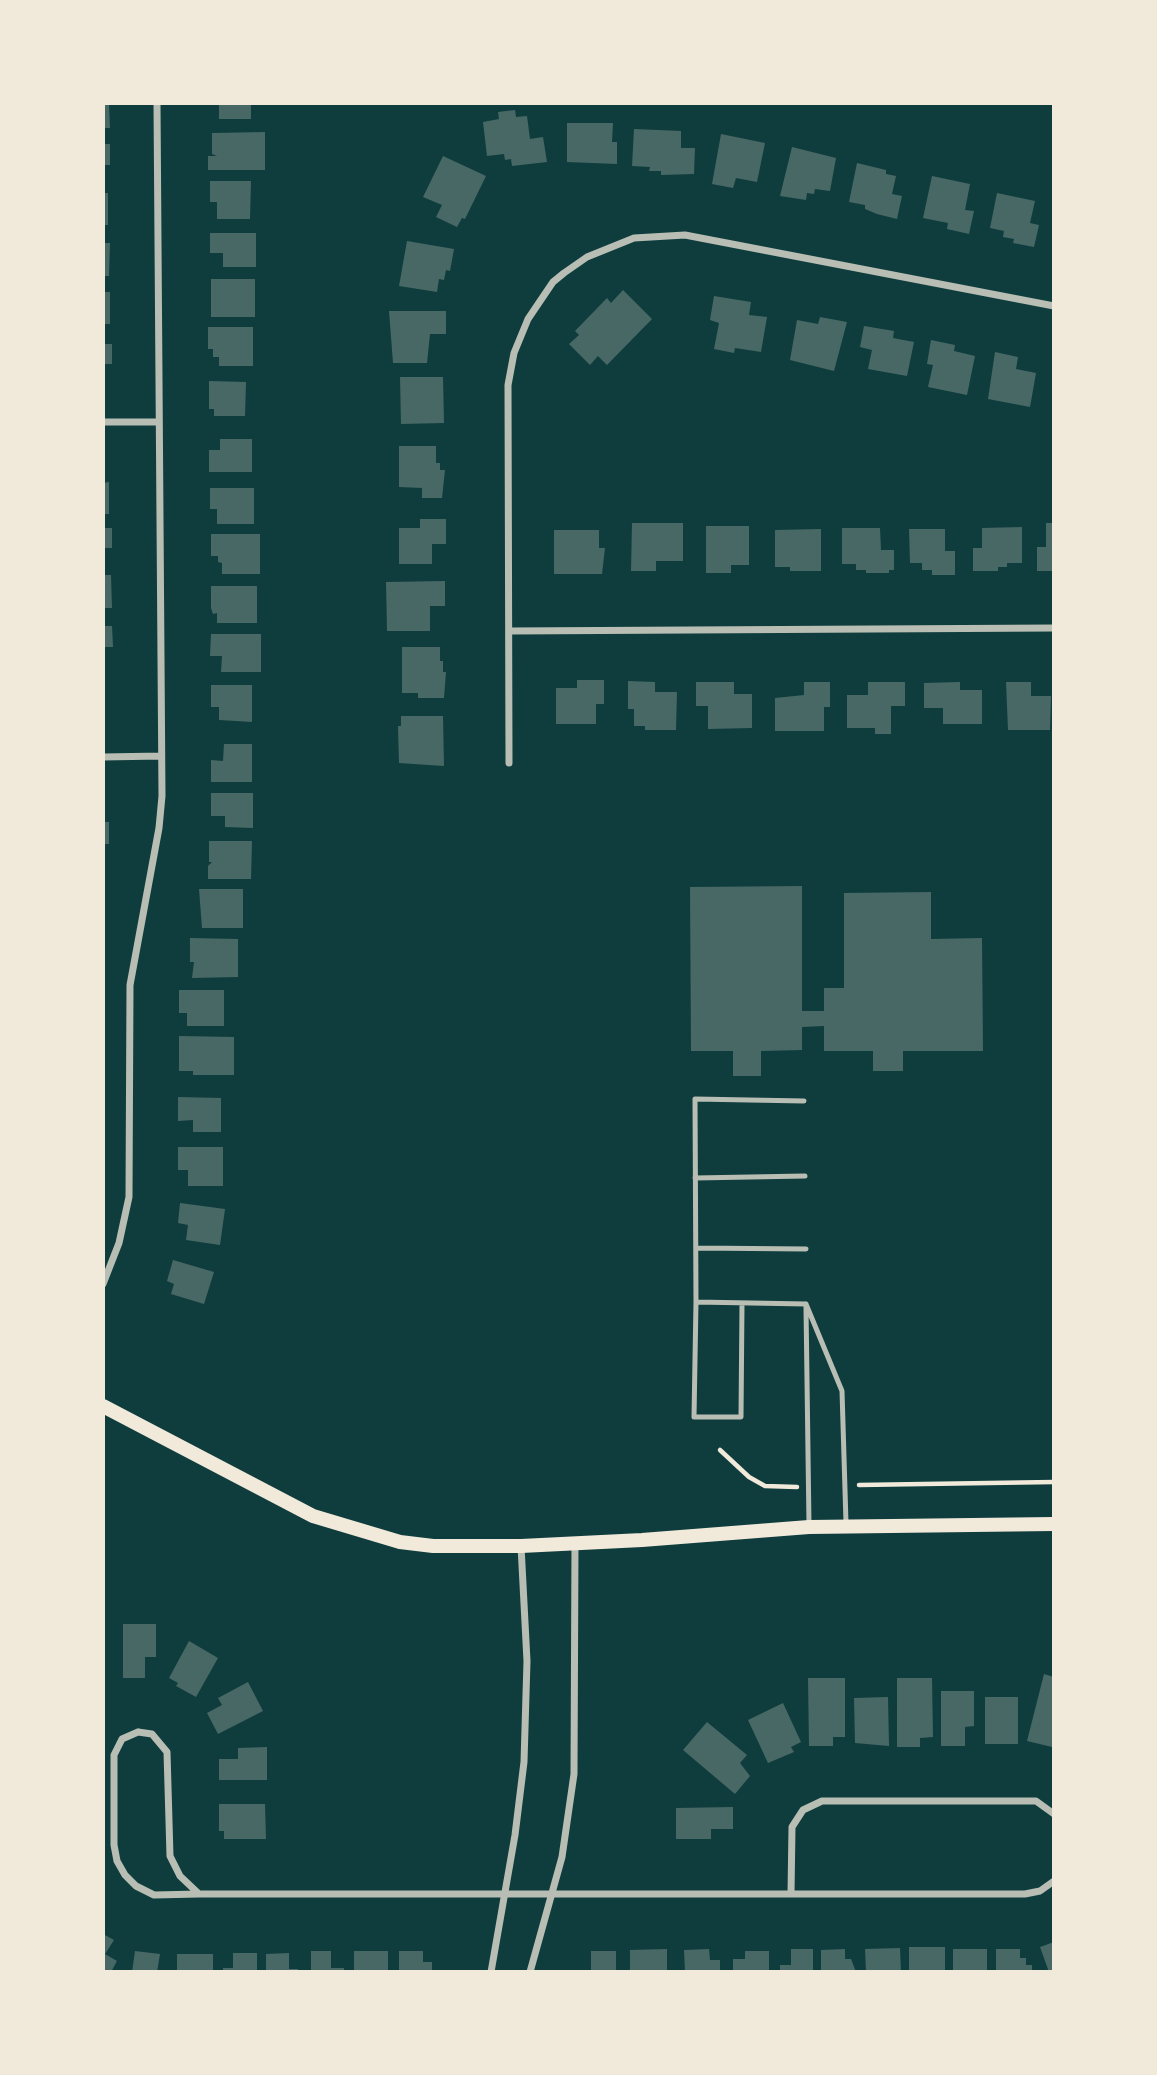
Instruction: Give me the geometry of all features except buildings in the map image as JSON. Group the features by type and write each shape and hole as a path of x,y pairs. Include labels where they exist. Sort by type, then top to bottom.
{"main road":[{"path":"103,1406 313,1516 400,1542 433,1546 521,1546 809,1527 1054,1524"}],"street":[{"path":"103,1284 119,1243 129,1197 130,985 159,828 161,756 157,103"},
{"path":"509,763 510,373 528,319 553,282 587,257 634,237 685,235 1054,306"},
{"path":"103,422 159,422"},
{"path":"509,631 1054,628"},
{"path":"103,757 161,756"},
{"path":"530,1972 562,1857 574,1774 575,1544"},
{"path":"491,1972 520,1802 526,1734 527,1661 521,1546"},
{"path":"200,1894 180,1876 170,1856 167,1752 163,1743 152,1734 138,1732 125,1737 114,1755 114,1844 117,1861 124,1875 136,1886 154,1895 1025,1894 1040,1891 1054,1881"},
{"path":"791,1894 792,1827 803,1810 817,1802 1036,1801 1054,1814"}],"lane":[{"path":"742,1304 741,1417 694,1417 695,1099 804,1101"},
{"path":"695,1178 805,1176"},
{"path":"696,1248 806,1249"},
{"path":"696,1302 806,1304"},
{"path":"806,1304 842,1391 846,1527"},
{"path":"806,1304 809,1527"}],"path":[{"path":"720,1450 749,1477 765,1486 809,1486"},
{"path":"845,1485 1054,1482"}]}
